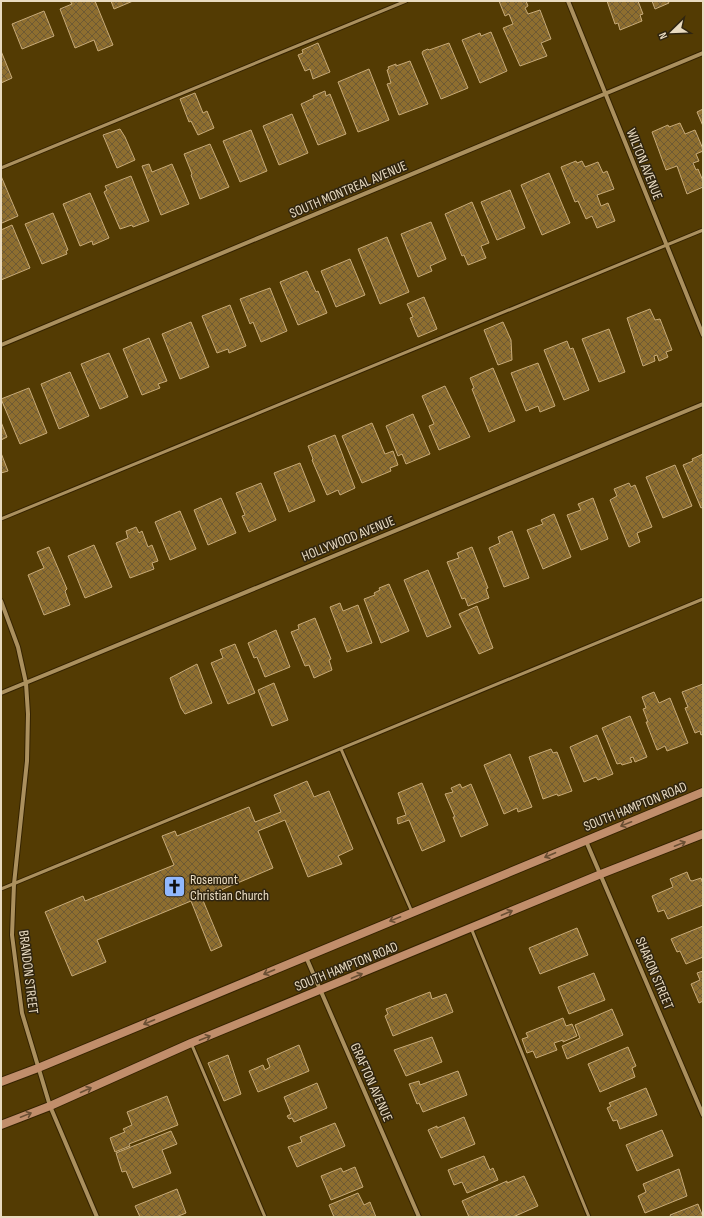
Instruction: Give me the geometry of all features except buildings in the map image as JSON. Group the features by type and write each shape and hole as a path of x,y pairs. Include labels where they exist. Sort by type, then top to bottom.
{"main road":[{"name":"SOUTH HAMPTON ROAD","path":"1,1082 703,792"},
{"name":"SOUTH HAMPTON ROAD","path":"1,1125 50,1106 191,1043 321,991 601,874 703,834"}],"street":[{"name":"WILTON AVENUE","path":"568,1 703,335"},
{"name":"SOUTH MONTREAL AVENUE","path":"1,345 703,53"},
{"name":"HOLLYWOOD AVENUE","path":"1,693 703,404"},
{"name":"BRANDON STREET","path":"1,601 18,647 26,682 28,714 27,761 14,884 12,935 22,1013 50,1106 97,1217"},
{"name":"SHARON STREET","path":"586,840 703,1115"},
{"name":"GRAFTON AVENUE","path":"305,956 419,1217"}],"lane":[{"path":"1,168 406,1"},
{"path":"1,519 703,230"},
{"path":"1,889 703,599"},
{"path":"341,749 412,912"},
{"path":"471,928 589,1217"},
{"path":"191,1043 265,1217"}],"place":[{"name":"Rosemont Christian Church","path":"175,887"}]}
